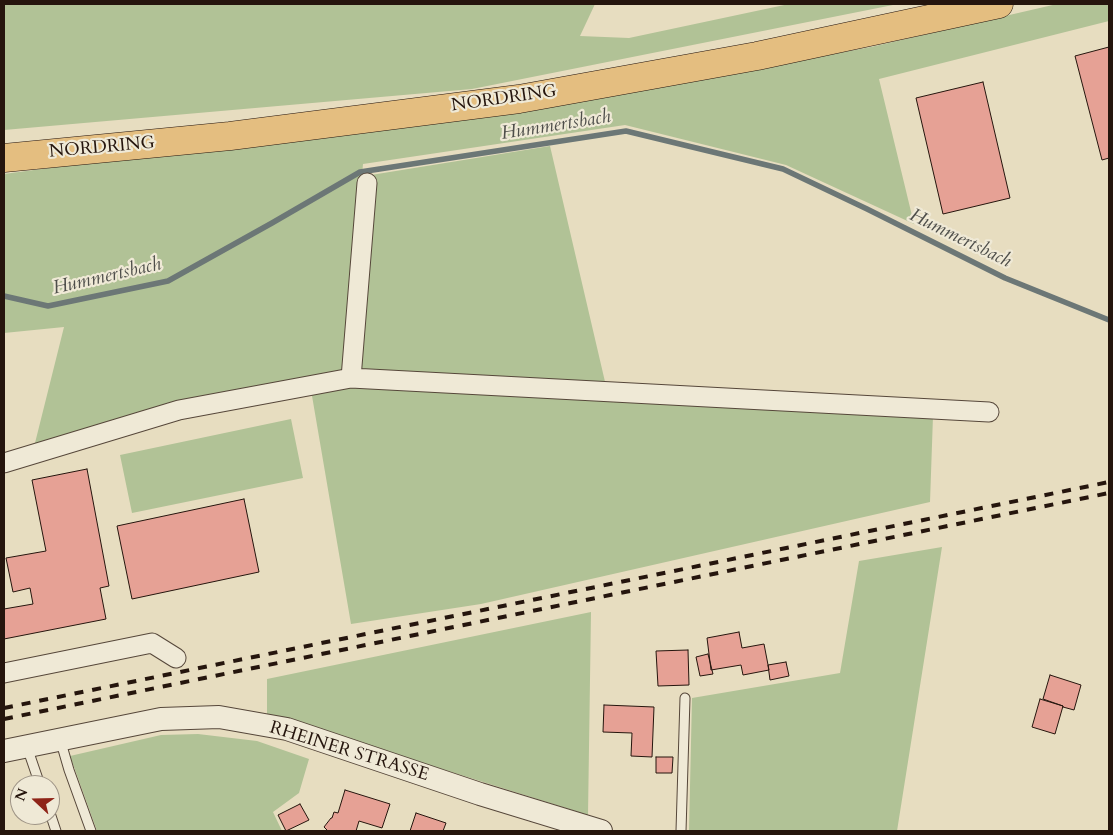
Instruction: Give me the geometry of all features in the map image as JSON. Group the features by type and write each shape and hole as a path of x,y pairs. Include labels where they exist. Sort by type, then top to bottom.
{"main road":[{"name":"NORDRING","path":"4,158 230,136 519,98 757,56 999,4"}],"street":[{"path":"351,378 367,183"},
{"path":"4,463 179,410 351,378 990,412"},
{"path":"4,673 152,643 176,658"},
{"name":"RHEINER STRASSE","path":"4,751 161,718 219,717 287,729 480,794 601,831"}],"lane":[{"path":"681,831 684,698"},
{"path":"60,739 91,831"},
{"path":"27,746 37,775"}],"green space":[{"path":"4,4 595,4 580,36 629,38 789,4 898,4 472,89 4,130"},
{"path":"1057,4 1109,4 1109,21 879,79 914,224 786,165 625,125 363,164 344,371 34,447 64,327 4,333 4,174 655,87 871,47"},
{"path":"550,146 606,386 356,374 371,175"},
{"path":"354,384 933,416 930,502 481,604 351,624 311,390"},
{"path":"291,419 303,478 132,513 120,455"},
{"path":"942,547 897,831 689,831 692,698 840,673 859,561"},
{"path":"591,612 588,815 267,714 267,679"},
{"path":"198,734 257,741 309,759 299,793 273,812 282,831 97,831 70,756 161,735"}],"building":[{"path":"1109,47 1109,158 1102,160 1075,56"},
{"path":"983,82 1010,198 943,214 916,98"},
{"path":"87,469 109,586 100,588 106,619 4,639 4,609 33,604 30,588 13,592 6,558 46,551 32,480"},
{"path":"244,499 259,572 132,599 117,526"},
{"path":"739,632 742,648 764,644 769,670 743,675 741,665 711,670 707,638"},
{"path":"688,650 689,685 658,686 656,651"},
{"path":"708,654 713,674 700,676 696,657"},
{"path":"786,662 789,676 770,680 768,665"},
{"path":"1050,675 1081,685 1074,710 1043,699"},
{"path":"1040,699 1063,706 1055,734 1032,727"},
{"path":"604,705 654,707 652,757 631,756 632,733 603,732"},
{"path":"656,757 673,757 672,773 656,773"},
{"path":"345,790 390,804 382,828 359,821 356,831 328,831 324,827 332,818 334,812 338,813"},
{"path":"300,804 309,820 286,831 278,815"},
{"path":"416,813 446,823 443,831 410,831"}],"waterway":[{"name":"Hummertsbach","path":"4,296 48,306 168,281 360,172 626,131 783,169 1005,278 1109,320"}],"railway":[{"path":"4,708 1109,482"},
{"path":"4,719 1109,493"}]}
